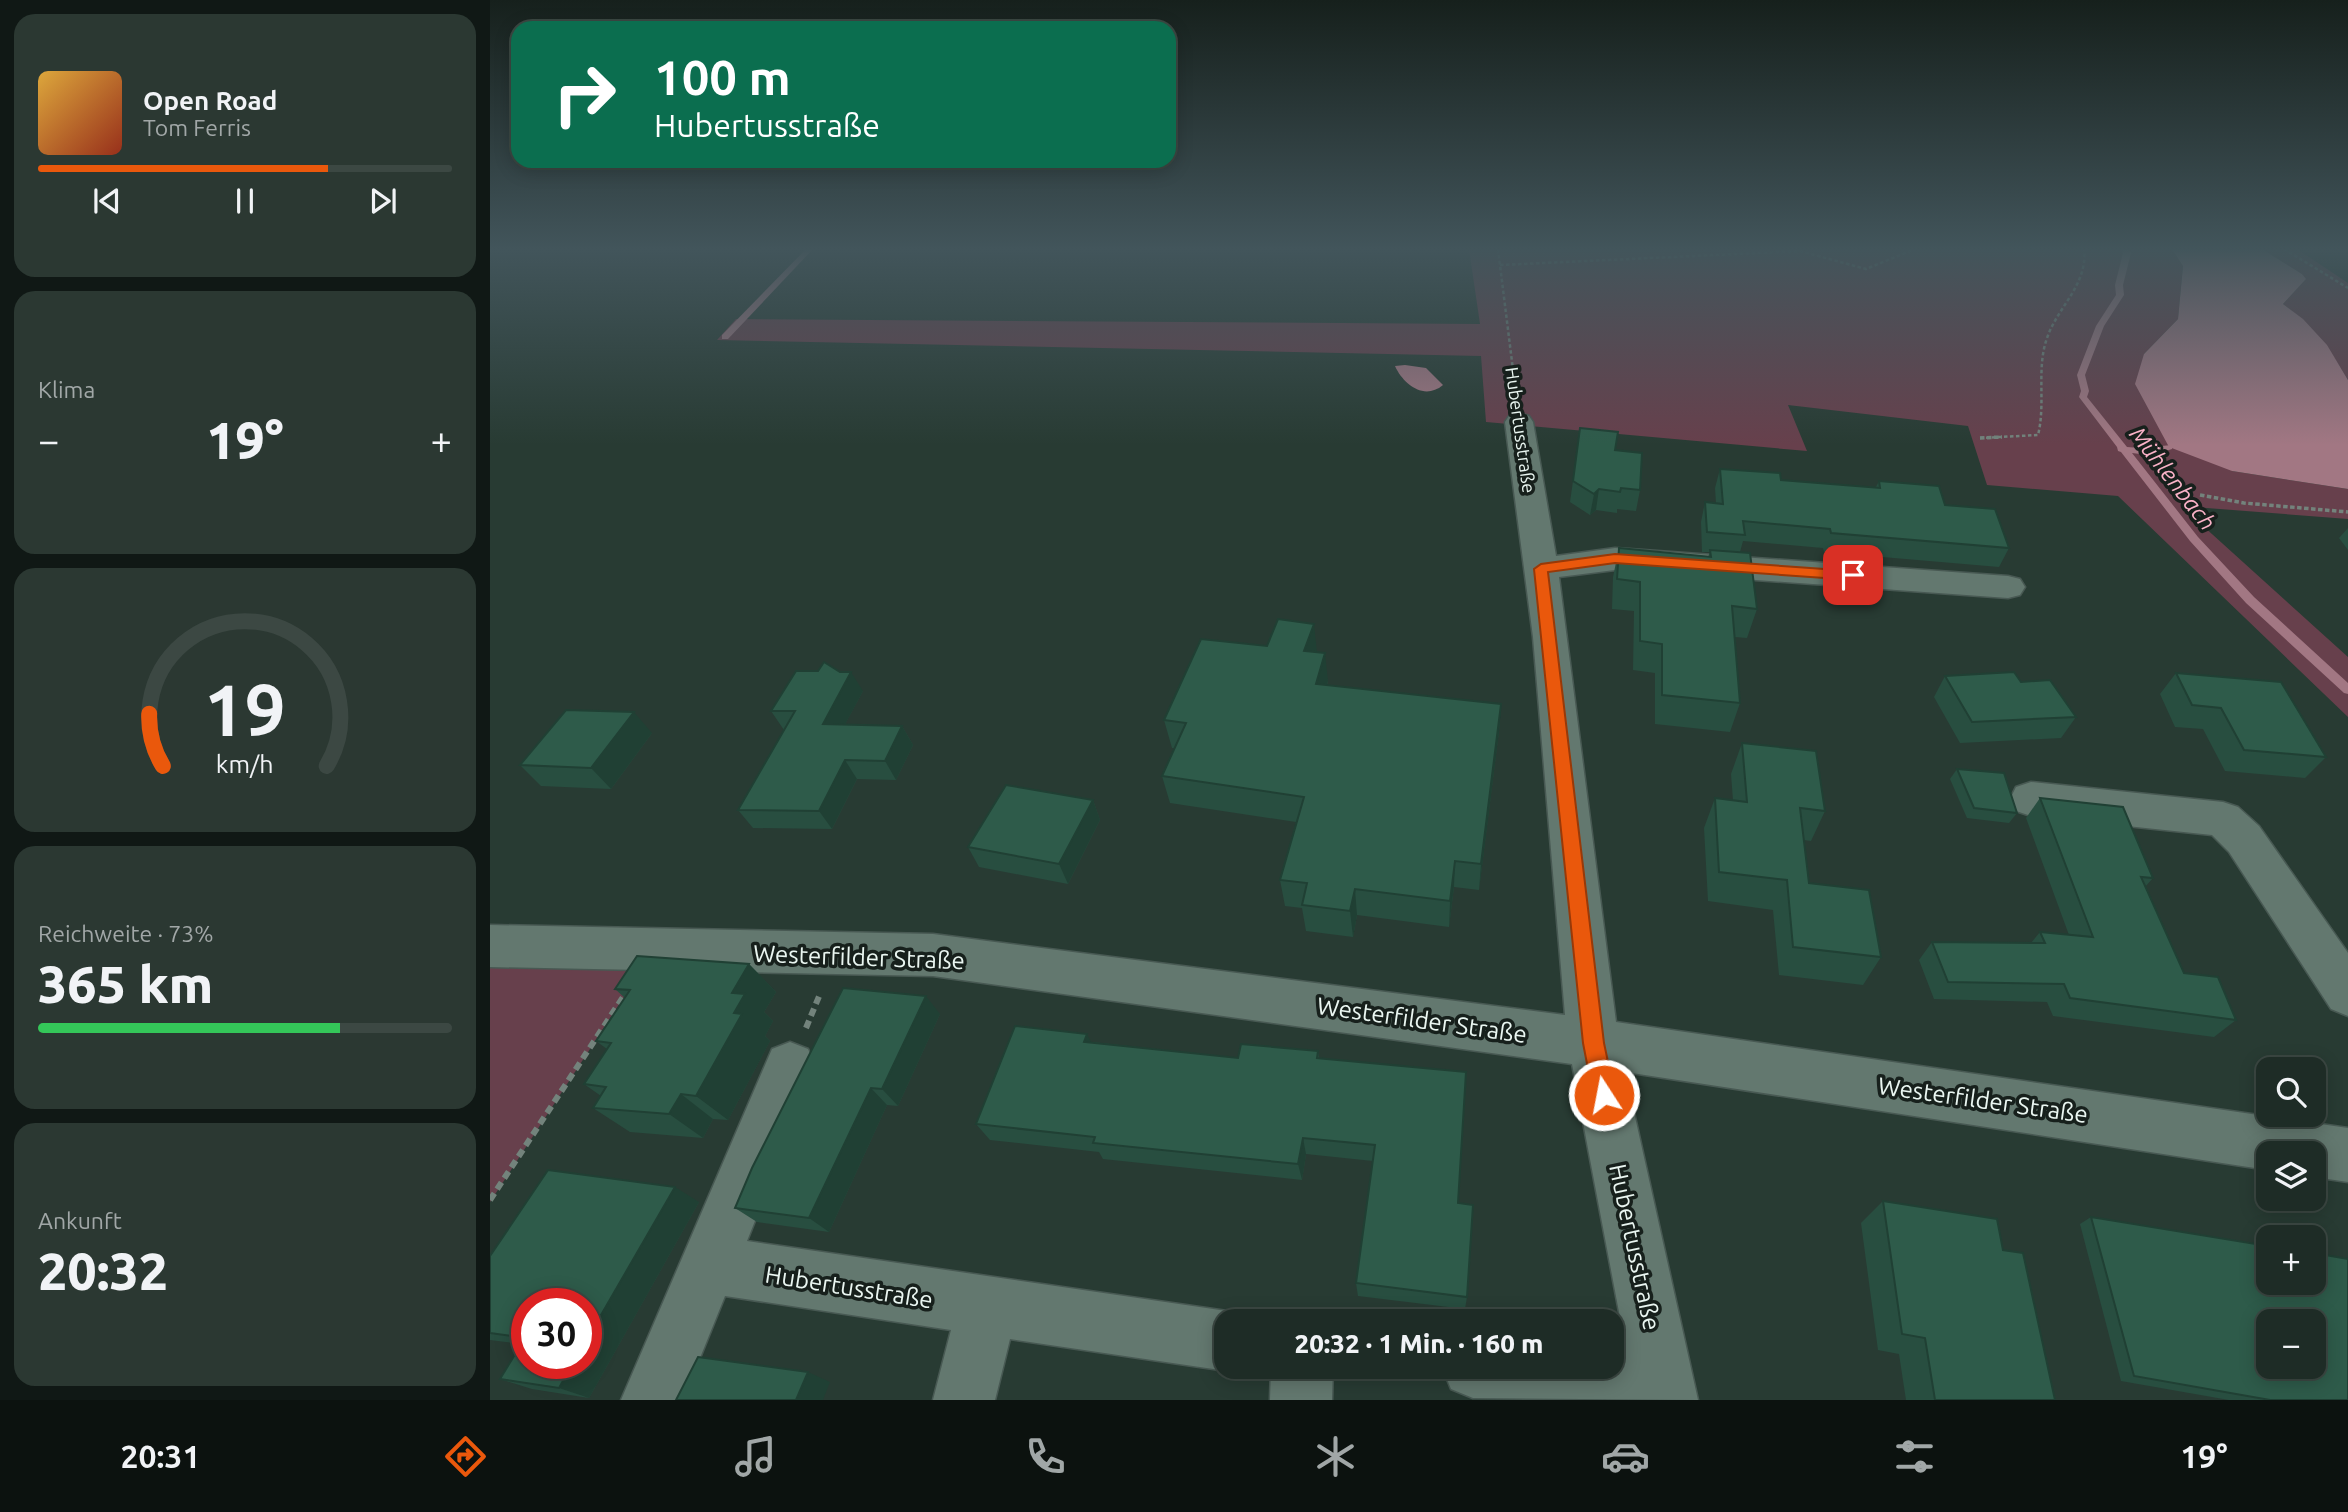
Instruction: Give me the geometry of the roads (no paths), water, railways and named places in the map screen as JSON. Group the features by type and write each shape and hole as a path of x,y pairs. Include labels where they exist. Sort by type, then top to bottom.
{"street":[{"name":"Hubertusstraße","path":"1519,422 1541,569 1593,1043 1665,1392 1565,1379"},
{"path":"1541,569 1615,559 2008,587"},
{"path":"2031,799 2223,819 2245,839 2348,993"},
{"name":"Westerfilder Straße","path":"490,946 933,955 1593,1043 2348,1156"},
{"path":"652,1400 790,1067"},
{"name":"Hubertusstraße","path":"710,1265 1214,1339"},
{"path":"964,1400 988,1308"},
{"path":"1301,1400 1302,1379"}],"waterway":[{"path":"725,337 747,314"},
{"name":"Mühlenbach","path":"2108,314 2100,326 2081,375 2085,391 2083,397 2124,449"},
{"path":"2124,449 2140,451 2169,447"},
{"name":"Mühlenbach","path":"2124,449 2194,539 2250,600 2348,690"}]}
